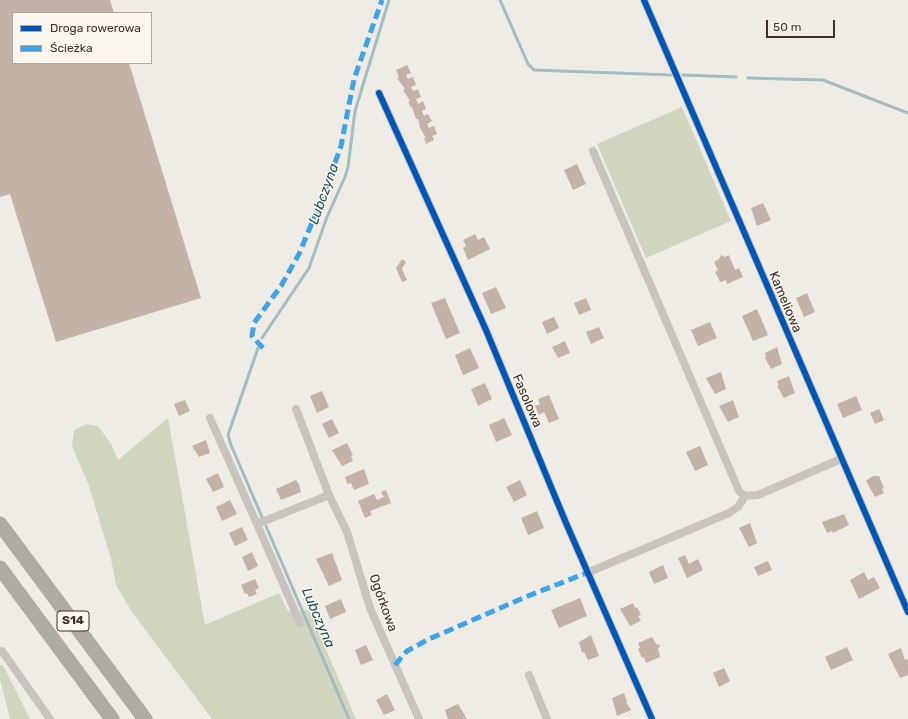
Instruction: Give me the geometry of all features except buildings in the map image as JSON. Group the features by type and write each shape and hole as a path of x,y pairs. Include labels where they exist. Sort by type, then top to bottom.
{"highway":[{"name":"S14","path":"0,524 145,719"},
{"name":"S14","path":"0,568 112,719"}],"street":[{"name":"Kameliowa","path":"644,0 908,612"},
{"name":"Fasolowa","path":"379,93 486,330 566,523 589,572 652,719"},
{"path":"593,151 739,491 745,496 758,495 841,459"},
{"name":"Ogórkowa","path":"296,409 329,495 347,532 370,608 419,719"},
{"path":"210,418 300,623"},
{"path":"257,524 329,495"},
{"path":"589,572 729,513 738,506 745,496"},
{"path":"1,652 50,719"},
{"path":"529,675 547,719"}],"green space":[{"path":"682,107 731,221 646,258 597,144"},
{"path":"168,418 205,625 279,593 288,611 309,610 356,719 212,719 132,612 116,585 111,559 89,486 72,446 74,430 87,424 98,426 111,444 118,460"},
{"path":"0,665 3,665 30,719 10,719 0,679"}],"waterway":[{"name":"Lubczyna","path":"262,338 309,268 327,217 345,177 348,167 355,111 389,0"},
{"path":"500,0 528,64 534,70 671,75"},
{"path":"683,75 736,77"},
{"path":"748,78 823,80 908,113"},
{"name":"Lubczyna","path":"258,348 228,435 262,517"},
{"name":"Lubczyna","path":"266,526 349,719"}],"marked path":[{"path":"263,348 252,336 254,323 281,286 299,254 324,194 341,146 354,79 382,0"},
{"path":"395,665 407,651 429,639 528,596 589,572"}],"cycle path":[{"path":"644,0 908,612"},
{"path":"379,93 486,330 566,523 652,719"}]}
